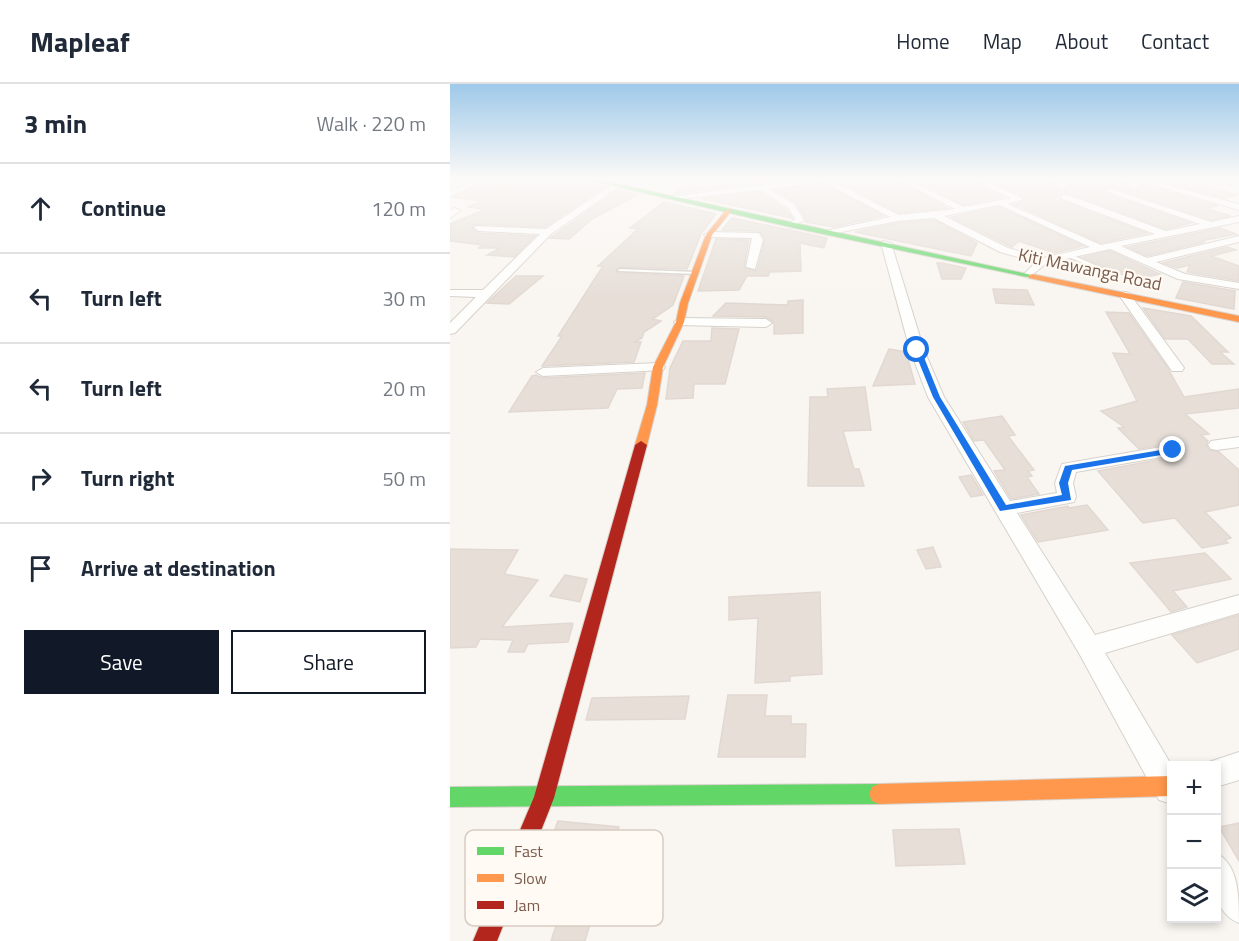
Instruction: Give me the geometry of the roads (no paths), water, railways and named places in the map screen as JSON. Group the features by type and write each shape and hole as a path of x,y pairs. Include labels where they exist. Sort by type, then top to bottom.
{"street":[{"path":"450,330 548,232 569,218"},
{"path":"531,830 544,798 652,405 658,367 680,322 684,303 709,235 723,218"},
{"name":"Kiti Mawanga Road","path":"761,218 1239,319"},
{"path":"789,225 800,220 799,218"},
{"path":"829,233 898,218"},
{"path":"940,218 1004,250 1042,261 1238,219"},
{"path":"1037,218 1182,277 1239,286"},
{"path":"1121,218 1164,234"},
{"path":"1192,218 1210,224"},
{"path":"479,228 548,232"},
{"path":"709,235 756,235 758,240 755,244 751,267"},
{"path":"1145,261 1239,239"},
{"path":"886,243 917,350 936,397 1089,647 1167,784"},
{"path":"1028,275 1042,261"},
{"path":"450,293 486,294"},
{"path":"1125,295 1177,368"},
{"path":"680,322 766,323"},
{"path":"543,372 658,367"},
{"path":"1217,445 1239,442"},
{"path":"1004,508 1068,497 1064,483 1068,468 1173,450"},
{"path":"1089,647 1239,604"},
{"path":"1221,771 1239,766"},
{"path":"450,797 910,794 1167,789"},
{"path":"1221,877 1239,906"},
{"path":"485,941 491,926"}],"lane":[{"path":"1068,255 1109,272"},
{"path":"620,270 696,273"}]}
